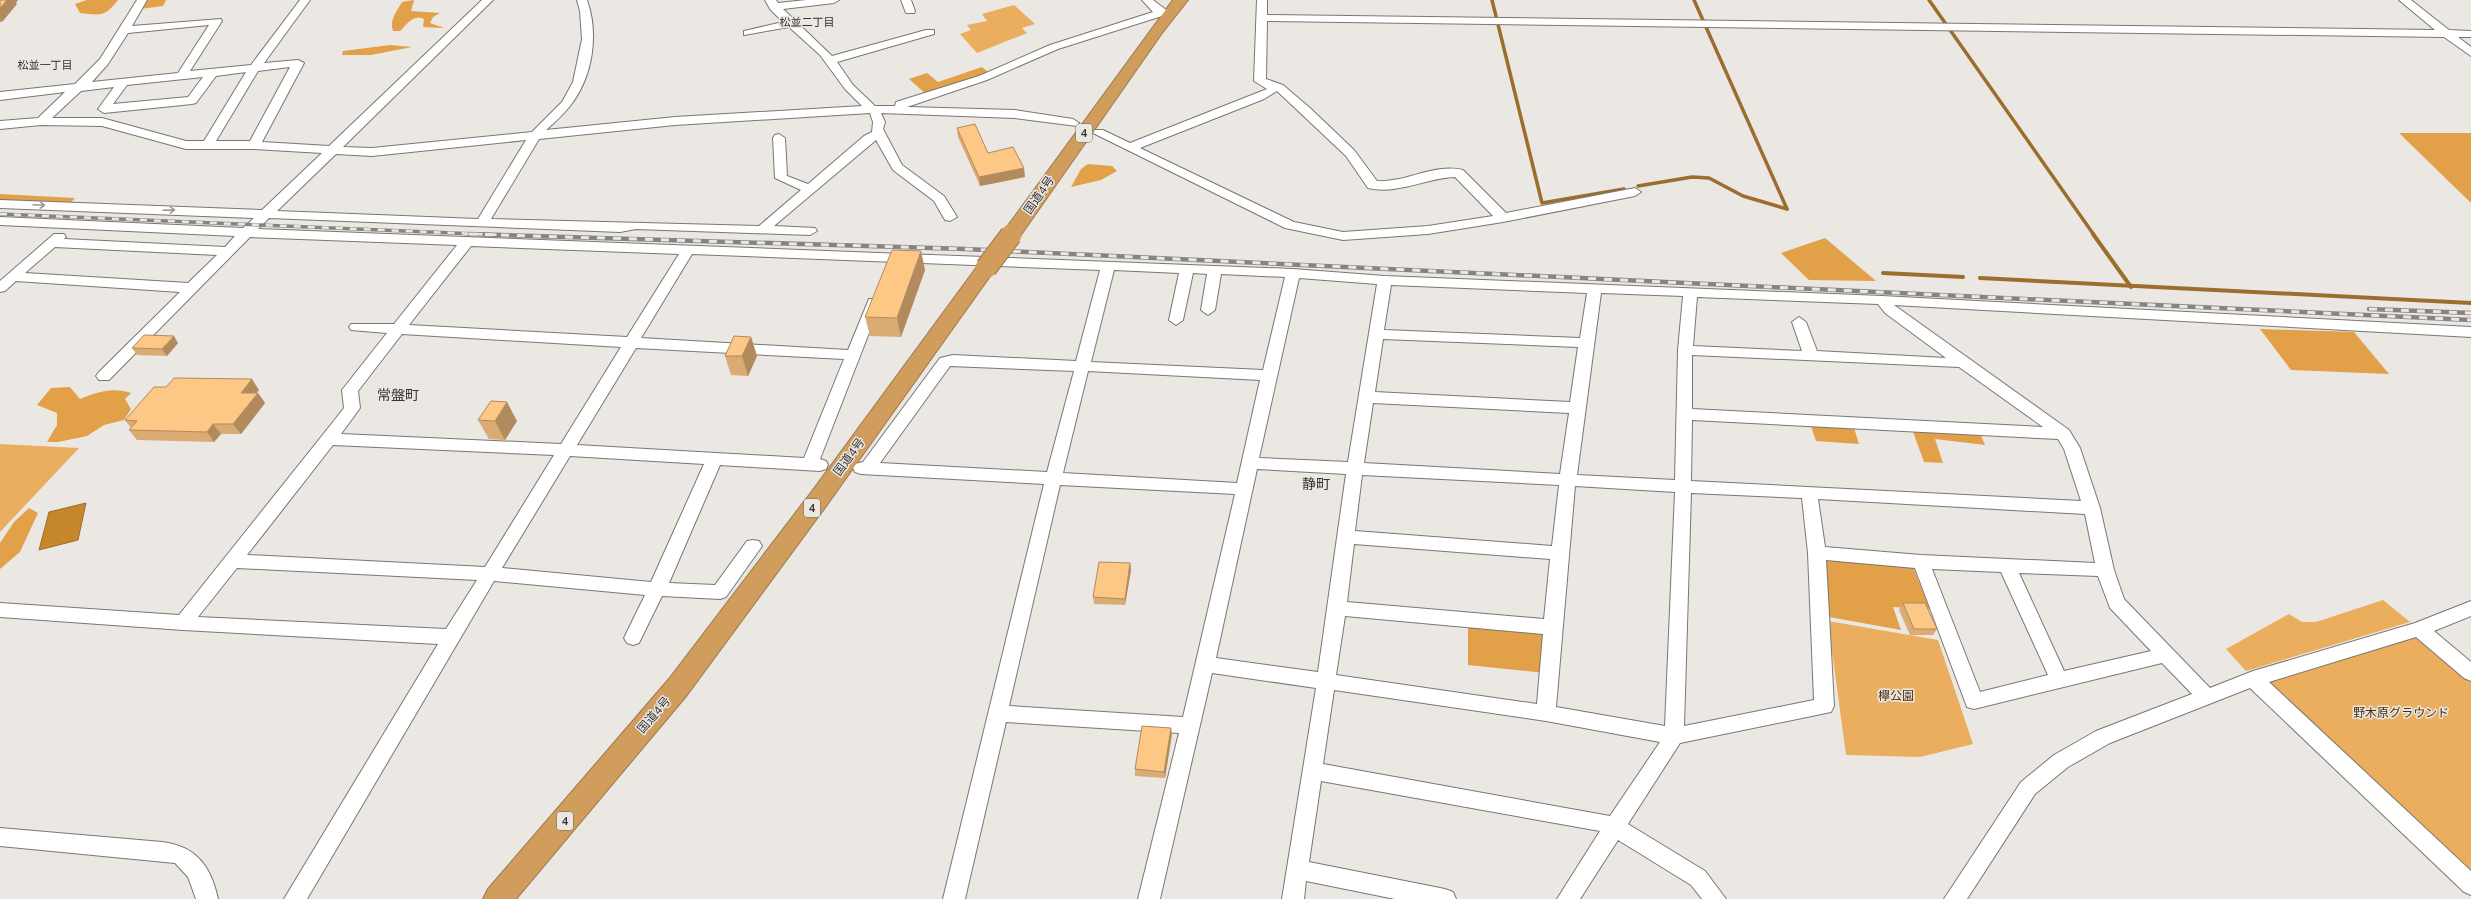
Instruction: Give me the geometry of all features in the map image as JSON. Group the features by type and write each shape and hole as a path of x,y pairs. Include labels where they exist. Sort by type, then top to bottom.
{"highway":[{"name":"国道4号","path":"498,899 678,687 821,496 1011,235 1164,14 1181,0"}],"street":[{"path":"41,121 77,88 83,85 112,48 142,0"},
{"path":"208,145 255,66 305,0"},
{"path":"104,376 267,213 488,0"},
{"path":"482,223 535,136 567,104 580,82 588,28 588,16 582,0"},
{"path":"772,3 834,0"},
{"path":"906,0 910,11"},
{"path":"1147,0 1164,14"},
{"path":"1262,0 1260,81 1275,86 1335,138 1350,153 1373,184 1389,186 1438,174 1458,173 1503,218"},
{"path":"2404,0 2471,53"},
{"path":"772,3 791,23 814,42 848,87 869,109 875,112 879,122 879,134 897,167 913,181 939,199 950,217"},
{"path":"893,108 983,78 1054,47 1164,14"},
{"path":"1262,18 2471,34"},
{"path":"123,30 217,21 183,74"},
{"path":"748,33 791,23"},
{"path":"829,61 930,32"},
{"path":"0,96 83,85 255,66 298,63 254,145"},
{"path":"124,81 104,109 192,100 213,71"},
{"path":"1131,147 1260,96 1271,91 1275,86"},
{"path":"0,125 41,121 102,122 119,125 169,142 372,152 675,121 893,108 1015,114 1073,123"},
{"path":"1099,133 1131,147 1284,222 1324,233 1343,236 1428,230 1503,218 1635,192"},
{"path":"762,230 868,139 879,134"},
{"path":"778,138 781,178 810,188"},
{"path":"0,204 267,213 620,228 636,225 810,231"},
{"path":"0,221 246,234 466,243 688,248 1294,273 1385,280 1882,300 2471,332"},
{"path":"0,288 73,225"},
{"path":"52,243 229,251"},
{"path":"183,624 329,439 352,408 350,390 466,243"},
{"path":"295,899 396,733 489,574 688,248"},
{"path":"887,270 892,256"},
{"path":"954,899 1054,477 1108,265"},
{"path":"1176,320 1187,269"},
{"path":"1208,310 1215,270"},
{"path":"1149,899 1205,664 1269,375 1294,273"},
{"path":"13,277 191,288"},
{"path":"1293,899 1337,608 1355,468 1385,280"},
{"path":"1546,713 1552,627 1560,553 1570,480 1577,408 1595,288"},
{"path":"329,439 565,450 815,465 853,355 878,292"},
{"path":"1568,899 1674,736 1683,486 1685,350 1690,293"},
{"path":"1882,300 1890,310 2063,434 2072,448 2092,508 2105,570 2116,603 2164,655 2207,697"},
{"path":"1799,322 1811,356"},
{"path":"356,327 398,331 853,355"},
{"path":"1376,334 1586,343"},
{"path":"1685,350 1954,363 1961,361"},
{"path":"1244,489 1054,477 863,468 945,362 952,360 1269,375"},
{"path":"1367,397 1577,408"},
{"path":"1685,414 2063,434"},
{"path":"633,638 657,589 714,460"},
{"path":"1250,463 2092,508"},
{"path":"1205,664 1546,713 1674,736 1824,706 1817,553 1809,492"},
{"path":"1346,537 1560,553"},
{"path":"233,561 489,574 657,589 720,592 753,546"},
{"path":"1817,553 1920,562 2105,570"},
{"path":"1920,562 1974,701 2164,655"},
{"path":"2007,566 2059,680"},
{"path":"1337,608 1552,627"},
{"path":"1955,899 2028,788 2061,761 2103,737 2253,679 2419,629 2471,608"},
{"path":"0,610 183,624 451,637"},
{"path":"2419,629 2471,673"},
{"path":"2253,679 2471,885"},
{"path":"997,713 1190,726"},
{"path":"1312,771 1600,822 1614,827 1698,878 1715,899"},
{"path":"0,837 162,851 183,856 193,868 203,885 207,899"},
{"path":"1298,870 1445,899"}],"green space":[{"path":"1014,5 1035,24 1022,28 1027,33 977,53 960,34 971,30 967,25 987,21 982,14"},
{"path":"0,444 79,448 0,532"},
{"path":"2383,600 2410,622 2246,671 2226,649 2289,614 2302,622 2316,622"},
{"name":"欅公園","path":"1828,621 1938,640 1973,744 1920,757 1846,755"},
{"name":"野木原グラウンド","path":"2419,635 2471,678 2471,874 2264,682"}],"shaded area":[{"path":"87,0 118,0 110,9 102,14 80,13 75,4"},
{"path":"139,0 166,0 163,6 132,10"},
{"path":"414,0 411,11 440,13 433,17 430,23 444,28 423,27 424,19 417,18 410,20 400,31 393,31 393,19 402,2"},
{"path":"390,45 412,47 371,55 342,55 343,51"},
{"path":"982,67 988,72 926,94 909,79 927,73 938,82"},
{"path":"2399,133 2471,133 2471,203"},
{"path":"1088,164 1112,166 1117,171 1101,180 1071,187 1081,169"},
{"path":"0,194 75,198 67,207 0,204"},
{"path":"1825,238 1876,281 1809,280 1781,253"},
{"path":"2260,329 2354,332 2389,374 2291,370"},
{"path":"70,387 80,399 111,390 131,393 125,399 131,409 124,420 104,425 87,436 58,442 47,442 57,425 57,413 37,405 51,388"},
{"path":"1811,426 1854,428 1859,444 1816,441"},
{"path":"1912,429 1980,433 1985,445 1935,439 1943,463 1924,462"},
{"path":"86,503 78,540 39,550 49,512"},
{"path":"29,508 38,513 20,552 0,569 0,543 14,522"},
{"path":"1826,559 1913,567 1930,609 1893,607 1901,630 1829,617"},
{"path":"1468,621 1542,629 1545,673 1468,665"}],"building":[{"path":"0,0 7,0 0,8"},
{"path":"975,124 988,153 1013,147 1024,168 979,177 957,128"},
{"path":"892,250 921,251 897,318 865,317"},
{"path":"144,335 174,336 162,349 132,348"},
{"path":"734,336 751,337 742,356 725,356"},
{"path":"174,378 252,379 241,393 258,393 233,424 213,424 207,432 129,430 137,421 125,420 154,387 166,387"},
{"path":"491,401 507,402 495,421 478,420"},
{"path":"1099,562 1130,563 1125,599 1093,597"},
{"path":"1903,603 1925,603 1937,629 1914,629"},
{"path":"1142,726 1171,728 1164,772 1135,769"}],"waterway":[{"path":"1492,0 1542,203 1624,189"},
{"path":"1638,186 1692,177 1709,178 1743,196 1787,209 1694,0"},
{"path":"1929,0 2094,235"},
{"path":"2093,234 2130,286"},
{"path":"1883,273 1963,277"},
{"path":"1980,278 2130,286"},
{"path":"2130,286 2471,303"}],"railway":[{"path":"0,214 498,235"},
{"path":"469,234 498,235"},
{"path":"498,235 965,249 2471,320"},
{"path":"2369,309 2471,313"}],"district":[{"name":"松並二丁目","path":"807,22"},
{"name":"松並一丁目","path":"45,65"},
{"name":"常盤町","path":"398,395"},
{"name":"静町","path":"1316,484"}]}
